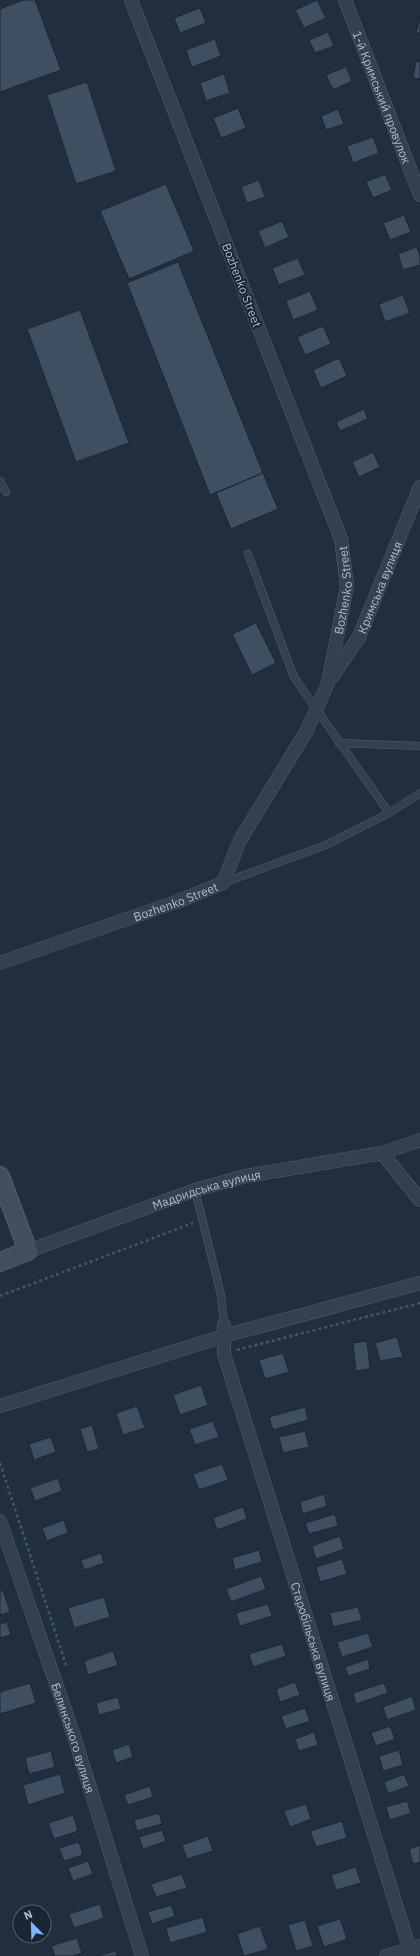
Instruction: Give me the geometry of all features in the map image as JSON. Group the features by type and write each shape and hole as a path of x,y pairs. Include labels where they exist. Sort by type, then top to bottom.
{"street":[{"name":"Bozhenko Street","path":"0,963 179,901 222,883 240,840 306,732 328,683 347,586 341,539 131,0"},
{"name":"1-й Кримський провулок","path":"345,0 420,195"},
{"name":"Кримська вулиця","path":"328,683 359,637 420,488"},
{"name":"Мадридська вулиця","path":"0,1262 195,1190 246,1176 382,1153 420,1140"},
{"path":"382,1153 420,1200"},
{"path":"0,1176 28,1251"},
{"path":"0,1406 224,1330 420,1283"},
{"name":"Старобільська вулиця","path":"224,1330 224,1354 414,1950"},
{"name":"Белинського вулиця","path":"0,1521 73,1733 142,1956"},
{"path":"386,1956 414,1950"}],"lane":[{"path":"0,481 6,492"},
{"path":"248,554 294,677 389,813"},
{"path":"339,743 420,746"},
{"path":"222,883 326,845 389,813 420,793"},
{"path":"195,1190 221,1295 224,1330"}],"path":[{"path":"0,1296 203,1220"},
{"path":"224,1354 420,1303"}],"building":[{"path":"23,0 35,0 61,70 0,92 0,9"},
{"path":"317,0 326,18 304,28 295,10"},
{"path":"200,8 206,23 180,33 174,18"},
{"path":"420,16 420,33 416,33"},
{"path":"328,32 334,46 315,53 309,40"},
{"path":"215,39 221,56 192,67 186,50"},
{"path":"416,61 420,62 420,79 413,78"},
{"path":"346,67 352,81 333,90 326,75"},
{"path":"224,74 230,93 206,101 200,83"},
{"path":"87,82 116,171 76,184 47,95"},
{"path":"238,108 246,128 221,138 213,118"},
{"path":"338,109 344,124 326,130 321,116"},
{"path":"373,137 379,153 353,163 347,146"},
{"path":"385,174 392,190 373,198 366,182"},
{"path":"259,180 265,197 247,203 241,187"},
{"path":"166,184 194,251 129,279 100,211"},
{"path":"404,215 411,232 390,240 383,223"},
{"path":"282,221 289,237 265,248 258,231"},
{"path":"417,247 420,257 420,265 403,270 398,254"},
{"path":"298,258 305,275 279,285 272,268"},
{"path":"178,262 263,473 210,495 127,283"},
{"path":"310,291 318,310 293,320 286,301"},
{"path":"403,295 410,313 385,322 379,304"},
{"path":"80,310 129,443 76,462 27,329"},
{"path":"323,326 331,344 305,355 297,337"},
{"path":"339,358 347,376 321,388 313,370"},
{"path":"364,409 368,419 340,431 336,422"},
{"path":"373,452 380,467 359,477 352,462"},
{"path":"263,473 278,509 231,529 216,493"},
{"path":"256,623 276,663 252,675 232,634"},
{"path":"397,1337 403,1357 380,1361 375,1343"},
{"path":"367,1341 370,1369 356,1371 353,1343"},
{"path":"283,1353 289,1372 265,1379 259,1360"},
{"path":"201,1385 208,1405 180,1415 173,1395"},
{"path":"137,1406 145,1428 123,1435 116,1413"},
{"path":"305,1407 308,1420 273,1430 269,1417"},
{"path":"213,1421 219,1437 195,1445 189,1429"},
{"path":"92,1425 99,1449 87,1452 80,1429"},
{"path":"305,1431 309,1447 283,1453 279,1437"},
{"path":"51,1437 56,1452 34,1460 29,1444"},
{"path":"222,1464 228,1480 199,1490 193,1474"},
{"path":"58,1478 62,1491 35,1501 30,1488"},
{"path":"324,1494 327,1506 303,1514 300,1502"},
{"path":"243,1507 247,1519 217,1530 213,1518"},
{"path":"335,1514 338,1526 309,1534 305,1523"},
{"path":"64,1520 68,1533 47,1541 42,1528"},
{"path":"340,1536 344,1549 316,1559 312,1546"},
{"path":"259,1550 262,1562 235,1570 232,1558"},
{"path":"101,1553 104,1563 84,1570 81,1560"},
{"path":"342,1559 347,1574 320,1582 316,1567"},
{"path":"261,1576 266,1589 231,1602 226,1589"},
{"path":"3,1590 10,1612 0,1615 0,1591"},
{"path":"104,1597 110,1617 74,1628 68,1608"},
{"path":"268,1604 272,1616 240,1626 236,1613"},
{"path":"358,1607 362,1620 333,1627 330,1613"},
{"path":"7,1622 11,1635 0,1638 0,1624"},
{"path":"368,1633 373,1647 342,1657 337,1642"},
{"path":"282,1644 286,1656 253,1667 249,1654"},
{"path":"113,1651 118,1665 88,1675 84,1661"},
{"path":"368,1659 370,1669 348,1676 345,1667"},
{"path":"295,1682 300,1695 280,1702 276,1689"},
{"path":"30,1683 36,1703 0,1714 0,1692"},
{"path":"384,1683 388,1693 356,1704 353,1693"},
{"path":"412,1696 416,1710 387,1720 383,1707"},
{"path":"118,1697 121,1709 99,1715 96,1703"},
{"path":"305,1708 310,1721 286,1729 281,1716"},
{"path":"390,1726 395,1739 376,1746 371,1733"},
{"path":"314,1732 318,1745 299,1751 295,1739"},
{"path":"129,1744 133,1757 116,1763 112,1750"},
{"path":"399,1750 403,1765 383,1771 379,1756"},
{"path":"51,1751 55,1767 29,1774 25,1758"},
{"path":"60,1774 65,1793 28,1805 23,1785"},
{"path":"404,1774 409,1786 388,1794 384,1782"},
{"path":"150,1786 153,1797 128,1805 124,1795"},
{"path":"407,1801 411,1813 390,1820 386,1807"},
{"path":"306,1804 311,1819 290,1827 284,1811"},
{"path":"159,1813 162,1824 137,1831 134,1820"},
{"path":"73,1815 78,1831 54,1839 48,1823"},
{"path":"342,1821 347,1838 316,1847 310,1831"},
{"path":"162,1830 166,1841 143,1849 139,1837"},
{"path":"208,1836 213,1851 187,1859 182,1845"},
{"path":"79,1842 83,1855 64,1861 59,1848"},
{"path":"420,1845 420,1862 413,1864 409,1849"},
{"path":"88,1861 93,1874 73,1881 68,1868"},
{"path":"356,1867 361,1883 336,1890 331,1875"},
{"path":"182,1874 187,1888 156,1897 151,1884"},
{"path":"100,1904 104,1918 74,1928 69,1914"},
{"path":"171,1905 175,1916 152,1924 148,1912"},
{"path":"203,1917 207,1932 170,1943 166,1928"},
{"path":"340,1919 347,1939 324,1947 317,1926"},
{"path":"305,1920 313,1946 296,1951 288,1925"},
{"path":"260,1926 268,1949 244,1956 237,1934"},
{"path":"77,1938 82,1953 73,1956 55,1956 51,1946"},
{"path":"116,1951 117,1956 96,1956"}]}
